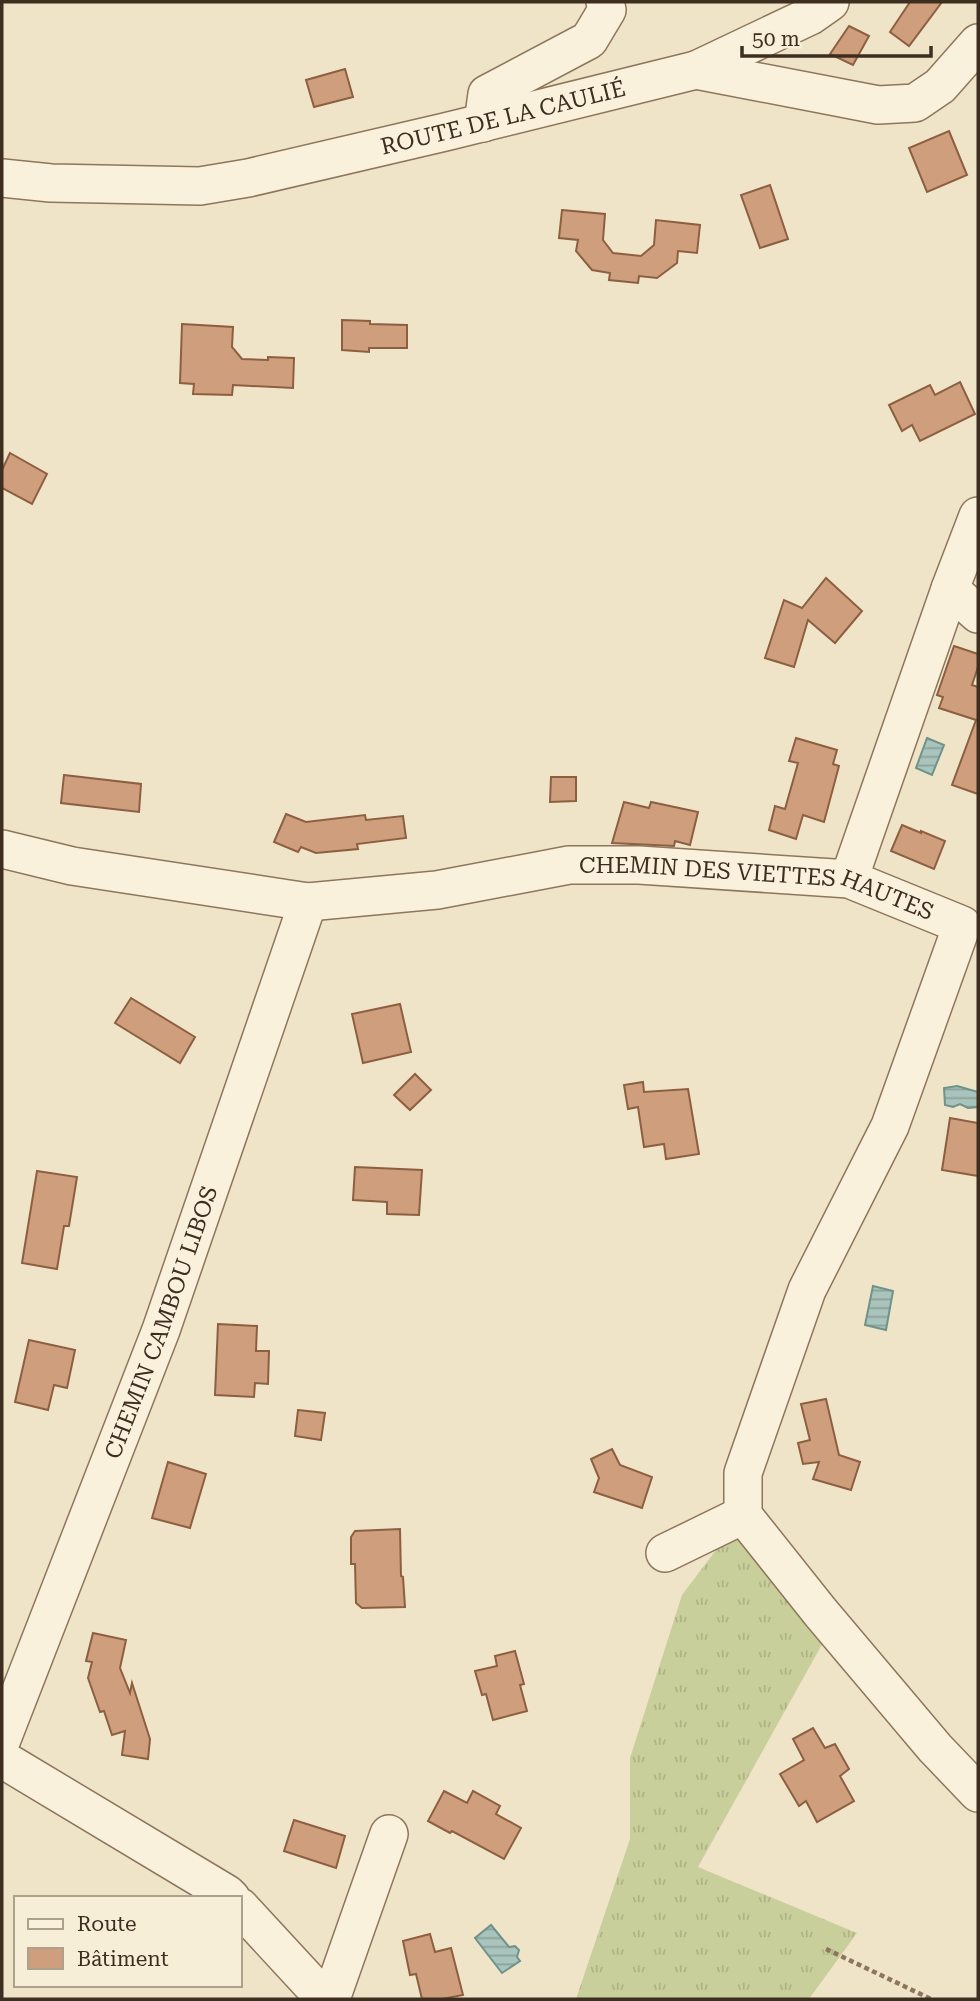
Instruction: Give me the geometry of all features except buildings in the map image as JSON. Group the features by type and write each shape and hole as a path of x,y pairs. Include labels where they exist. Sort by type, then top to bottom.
{"street":[{"path":"483,123 487,94 589,40 607,10 605,2"},
{"path":"696,70 810,16 830,2"},
{"name":"ROUTE DE LA CAULIÉ","path":"2,178 51,183 200,186 248,178 696,70 878,105 915,103 940,86 978,43"},
{"path":"849,879 978,516"},
{"path":"950,589 978,614"},
{"name":"CHEMIN DES VIETTES HAUTES","path":"2,849 72,866 307,902 437,890 569,865 639,865 849,879 962,925 890,1126 807,1290 743,1473 743,1515"},
{"name":"CHEMIN CAMBOU LIBOS","path":"2,1739 161,1330 307,902"},
{"path":"665,1553 743,1515 934,1748 978,1793"},
{"path":"2,1759 229,1896"},
{"path":"331,1999 389,1834"},
{"path":"242,1909 325,1999"}],"path":[{"path":"826,1949 931,1999"}],"green space":[{"path":"742,1532 825,1639 698,1867 857,1933 809,1999 576,1999 630,1839 630,1758 682,1595 716,1550"}],"water":[{"path":"927,738 944,745 932,775 916,768"},
{"path":"957,1086 978,1092 978,1107 945,1105 944,1088"},
{"path":"873,1286 893,1291 886,1330 865,1325"},
{"path":"491,1925 509,1947 515,1946 519,1950 517,1957 520,1961 502,1973 475,1938"}]}
